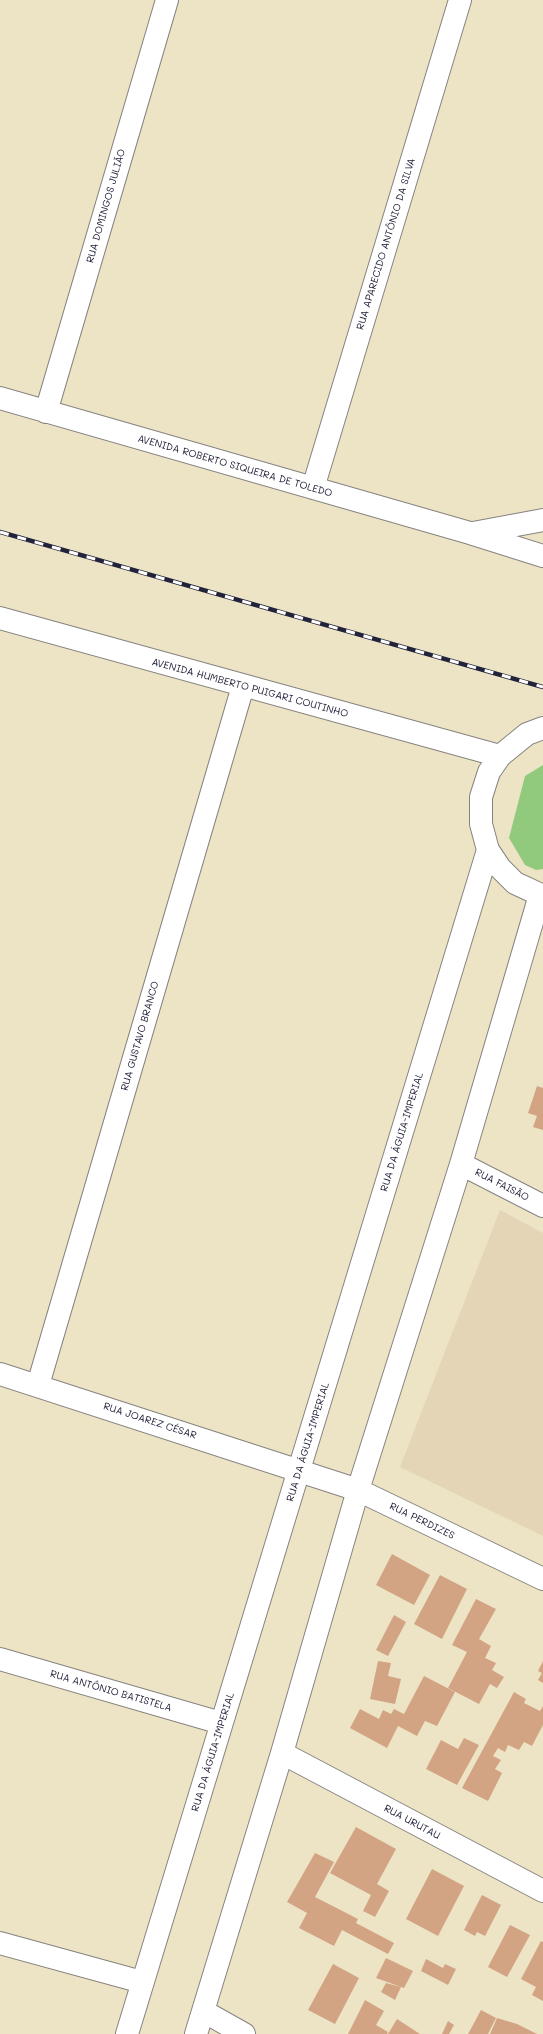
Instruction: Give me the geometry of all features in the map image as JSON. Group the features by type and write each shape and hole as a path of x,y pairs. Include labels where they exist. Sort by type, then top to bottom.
{"street":[{"name":"RUA DOMINGOS JULIÃO","path":"46,412 167,0"},
{"name":"RUA APARECIDO ANTÔNIO DA SILVA","path":"313,488 460,0"},
{"name":"AVENIDA ROBERTO SIQUEIRA DE TOLEDO","path":"0,398 470,533 543,556"},
{"name":"AVENIDA ROBERTO SIQUEIRA DE TOLEDO","path":"470,533 543,520"},
{"name":"AVENIDA HUMBERTO PUIGARI COUTINHO","path":"0,618 500,756"},
{"name":"RUA GUSTAVO BRANCO","path":"38,1385 243,686"},
{"path":"196,2034 282,1752 358,1490 461,1164 541,895 514,883 500,868 488,850 481,824 481,797 489,772 500,756 527,734 543,728"},
{"name":"RUA DA ÁGUIA-IMPERIAL","path":"127,2034 488,850"},
{"name":"RUA FAISÃO","path":"461,1164 543,1206"},
{"name":"RUA JOAREZ CÉSAR","path":"0,1374 299,1470"},
{"name":"RUA PERDIZES","path":"299,1470 358,1490 543,1579"},
{"name":"RUA ANTÔNIO BATISTELA","path":"0,1659 221,1723"},
{"name":"RUA URUTAU","path":"282,1752 543,1891"},
{"path":"0,1943 142,1982"},
{"path":"203,2011 244,2034"}],"shaded area":[{"path":"500,1210 543,1233 543,1536 400,1467"}],"green space":[{"path":"543,765 543,869 536,870 525,865 509,838 525,776"}],"building":[{"path":"537,1086 543,1088 543,1130 533,1127 537,1116 528,1113"},
{"path":"392,1554 430,1575 414,1605 376,1585"},
{"path":"440,1575 467,1589 442,1639 414,1624"},
{"path":"476,1599 496,1609 479,1639 491,1646 485,1658 496,1663 492,1670 504,1677 497,1688 490,1684 479,1704 448,1688 467,1652 452,1645"},
{"path":"394,1615 406,1622 388,1656 376,1650"},
{"path":"378,1661 391,1663 388,1676 401,1679 395,1704 370,1699"},
{"path":"543,1661 543,1683 538,1680 542,1673 538,1671"},
{"path":"424,1676 455,1692 437,1726 425,1721 417,1736 398,1726 387,1748 350,1728 360,1709 379,1719 383,1710 391,1714 394,1709 404,1714"},
{"path":"514,1692 526,1699 524,1703 540,1711 543,1706 543,1725 532,1746 524,1742 519,1750 508,1745 505,1752 498,1748 493,1756 501,1760 495,1769 502,1773 488,1801 462,1788"},
{"path":"464,1738 479,1745 457,1785 426,1769 441,1740 458,1749"},
{"path":"356,1827 396,1849 377,1884 389,1891 375,1917 363,1911 371,1895 330,1873"},
{"path":"315,1853 334,1862 315,1897 358,1919 356,1923 394,1943 388,1954 342,1930 334,1946 299,1928 307,1913 287,1902"},
{"path":"432,1869 464,1886 438,1936 406,1919"},
{"path":"482,1895 501,1905 485,1936 477,1932 475,1936 464,1930"},
{"path":"510,1925 530,1935 507,1977 488,1967"},
{"path":"541,1941 543,1942 543,2001 532,1995 536,1987 521,1979"},
{"path":"386,1958 413,1971 404,1988 376,1978"},
{"path":"426,1959 443,1968 445,1964 456,1969 448,1985 421,1971"},
{"path":"333,1964 359,1978 335,2024 308,2010"},
{"path":"386,1983 401,1987 395,2000 381,1992"},
{"path":"365,2000 384,2011 376,2025 388,2032 387,2034 348,2034"},
{"path":"481,2010 496,2018 488,2034 468,2034"},
{"path":"497,2018 517,2024 537,2034 490,2034"},
{"path":"397,2019 420,2034 388,2034"},
{"path":"448,2021 454,2025 449,2034 442,2034"}],"railway":[{"path":"0,532 543,687"}]}
